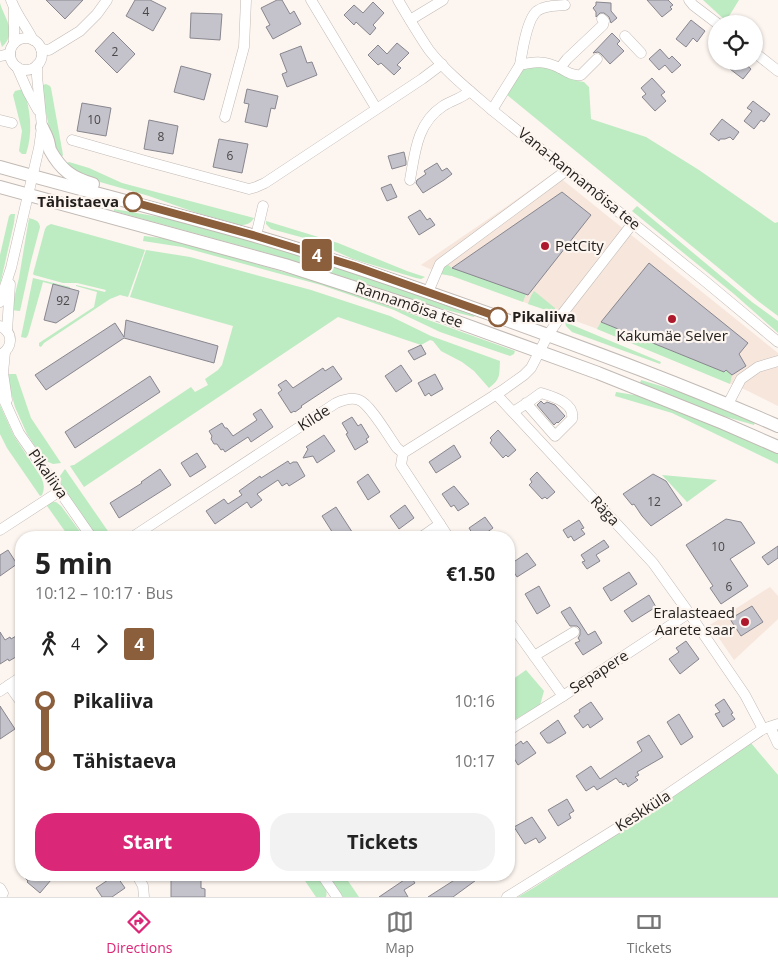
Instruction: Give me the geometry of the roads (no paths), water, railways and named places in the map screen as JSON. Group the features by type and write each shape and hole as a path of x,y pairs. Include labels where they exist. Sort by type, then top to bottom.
{"main road":[{"path":"42,127 49,148 65,171 81,180 107,188 116,198"},
{"name":"Rannamõisa tee","path":"0,167 256,236 354,266 627,364 778,426"},
{"name":"Rannamõisa tee","path":"0,188 286,264 540,351 714,419 778,447"}],"street":[{"path":"41,49 50,50 80,31 97,14 107,0"},
{"path":"225,117 244,47 246,0"},
{"path":"312,0 376,108"},
{"name":"Vana-Rannamõisa tee","path":"398,0 430,50 470,91 778,342"},
{"path":"410,20 442,0"},
{"path":"689,0 708,16"},
{"path":"13,5 33,40 41,49 41,58 37,65 28,70 17,67 8,51 13,5"},
{"path":"492,110 520,65 524,44 533,17 537,11 565,5"},
{"path":"560,68 603,25 602,19"},
{"path":"625,36 641,53"},
{"path":"8,51 23,38 33,40"},
{"path":"520,65 537,61 560,68 569,73 581,75 597,59"},
{"path":"763,59 778,71"},
{"path":"72,140 249,189 265,182 442,64"},
{"name":"Pikaliiva","path":"0,302 11,268 39,148 42,127 36,76 37,65"},
{"name":"Pikaliiva","path":"17,67 28,92 41,113"},
{"path":"410,180 416,144 426,121 435,111 470,91"},
{"path":"0,120 12,123"},
{"path":"428,292 440,264 567,170"},
{"path":"256,236 263,206"},
{"path":"403,453 524,375 531,368 562,313 634,223"},
{"name":"Pikaliiva","path":"8,408 2,354 10,342 10,336 4,329 11,268"},
{"path":"728,404 741,379 758,367 778,361"},
{"name":"Pikaliiva","path":"0,391 19,432 87,531"},
{"path":"513,412 541,393 558,399 570,407 572,419 545,446"},
{"name":"Räga","path":"496,394 653,563 745,695 770,727 778,744"},
{"name":"Kilde","path":"142,531 336,403 346,399 359,400 367,405 397,448 403,453 401,465 444,531"},
{"path":"526,404 555,436"},
{"path":"0,530 60,491"},
{"path":"430,531 440,524"},
{"name":"Sepapere","path":"515,726 689,613"},
{"path":"515,630 563,696"},
{"path":"534,656 574,632"},
{"path":"0,691 15,681"},
{"path":"9,685 15,694"},
{"name":"Keskküla","path":"507,897 624,824 770,727"},
{"path":"141,881 144,897"},
{"path":"326,881 335,896"},
{"path":"0,888 1,897"}],"place":[{"name":"Tähistaeva","path":"133,202"},
{"name":"PetCity","path":"545,246"},
{"name":"Pikaliiva","path":"498,317"},
{"name":"Kakumäe Selver","path":"672,319"},
{"name":"Eralasteaed Aarete saar","path":"745,622"}]}
